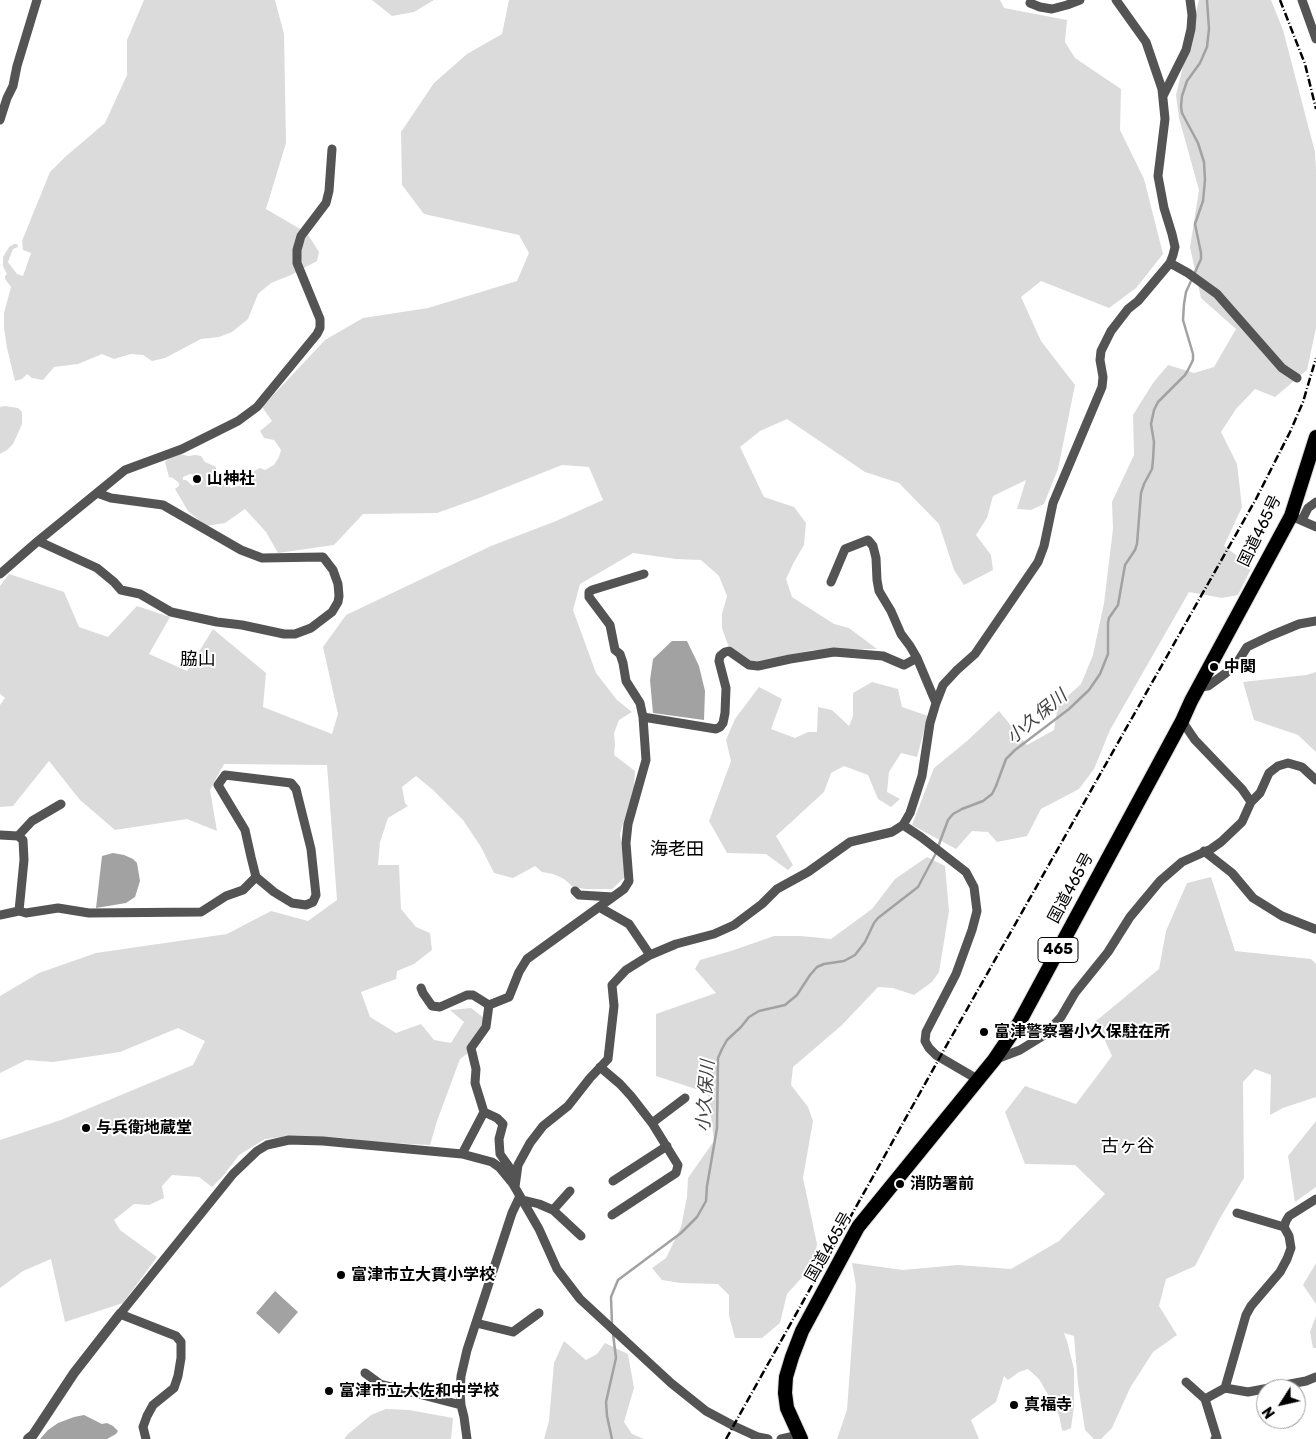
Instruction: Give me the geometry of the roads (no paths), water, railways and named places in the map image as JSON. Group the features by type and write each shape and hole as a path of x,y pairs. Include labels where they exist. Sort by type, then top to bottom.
{"highway":[{"name":"国道465号","path":"800,1437 787,1408 785,1393 786,1377 802,1331 858,1227 994,1060 1019,1022 1199,687 1296,518 1316,437"}],"street":[{"path":"0,120 13,86 17,66 37,0"},
{"path":"1030,4 1052,9 1080,0"},
{"path":"514,1185 518,1166 530,1143 543,1126 568,1106 608,1059 614,1006 612,985 626,970 650,955 676,944 714,934 734,925 762,904 777,889 808,872 850,842 892,832 902,825 910,813 922,776 930,723 943,685 976,654 1038,562 1044,546 1053,503 1102,387 1101,351 1111,331 1128,309 1138,301 1170,263 1175,247 1164,208 1158,176 1165,119 1162,89 1146,42 1116,0"},
{"path":"1163,97 1186,50 1191,29 1190,0"},
{"path":"1302,0 1316,39"},
{"path":"0,574 125,470 182,449 238,421 257,407 317,334 320,328 320,319 297,263 297,250 301,236 326,203 329,191 332,148"},
{"path":"1170,263 1188,273 1217,294 1282,368 1297,378"},
{"path":"38,541 98,568 121,590 140,594 171,612 217,622 284,634 295,634 311,628 332,612 338,602 338,584 333,570 323,557 262,558 241,550 163,505 111,498 97,493"},
{"path":"1316,502 1296,518 1316,527"},
{"path":"831,582 845,549 868,540 876,558 879,591 891,610 901,634 917,658 936,703"},
{"path":"489,1005 509,997 518,972 527,959 624,889 629,881 626,843 628,824 646,760 643,717 640,702 626,681 620,654 615,650 610,625 589,597 589,592 644,574"},
{"path":"1199,687 1208,686 1226,673 1237,663 1248,647 1299,624 1316,621"},
{"path":"643,717 716,729 720,727 723,723 726,688 719,661 720,656 729,651 749,665 758,666 834,652 883,656 904,665 917,658"},
{"path":"1182,720 1195,740 1242,789 1251,802"},
{"path":"994,1060 1020,1050 1046,1034 1061,1017 1075,993 1108,952 1130,917 1160,882 1182,862 1221,842 1242,822 1251,802 1260,793 1269,773 1278,766 1288,763 1302,768 1316,780"},
{"path":"225,776 291,783 296,789 311,849 316,895 313,902 306,905 292,903 274,892 256,877 245,830 218,785 225,776"},
{"path":"18,836 32,821 61,804"},
{"path":"902,825 932,845 966,872 974,887 977,911 972,930 956,974 926,1032 925,1040 928,1048 977,1079"},
{"path":"0,835 18,836 23,840 24,860 19,911"},
{"path":"1204,851 1232,873 1253,898 1282,916 1316,929"},
{"path":"0,915 19,911 26,913 58,908 89,913 201,912 226,896 242,890 256,877"},
{"path":"574,891 579,895 614,896"},
{"path":"599,907 629,924 650,955"},
{"path":"421,988 432,1006 440,1007 467,995 473,995 489,1005"},
{"path":"462,1154 484,1112 475,1083 476,1069 472,1048 486,1027 489,1005"},
{"path":"600,1067 620,1084 652,1123 678,1165 676,1173 612,1215"},
{"path":"652,1123 685,1098"},
{"path":"484,1112 497,1118 503,1124 499,1139 500,1154 510,1168 514,1185"},
{"path":"28,1439 33,1435 74,1373 233,1174 257,1151 267,1145 289,1140 323,1141 462,1154 492,1162 499,1167 514,1185 538,1229 556,1269 580,1299 671,1383 706,1411 758,1437 768,1439"},
{"path":"613,1181 667,1146"},
{"path":"553,1210 570,1191"},
{"path":"521,1198 553,1210 581,1236"},
{"path":"467,1439 461,1405 461,1376 467,1350 512,1213 521,1198"},
{"path":"1284,1227 1289,1216 1316,1200"},
{"path":"1225,1388 1246,1315 1251,1306 1280,1272 1291,1248 1289,1236 1284,1227 1237,1213"},
{"path":"476,1323 513,1332 540,1313"},
{"path":"120,1314 176,1336 181,1342 181,1358 174,1388 153,1405 143,1427 146,1439"},
{"path":"365,1373 380,1384 461,1405"},
{"path":"1205,1399 1225,1388 1248,1392 1316,1378"},
{"path":"1186,1382 1205,1399 1215,1439"},
{"path":"781,1439 800,1437"}],"waterway":[{"name":"小久保川","path":"612,1324 611,1297 618,1280 681,1233 697,1217 706,1201 717,1128 718,1058 727,1040 749,1017 759,1011 785,1005 797,995 817,967 844,961 855,955 865,942 878,918 918,887 935,855 948,820 953,814 983,801 992,794 1006,759 1069,709 1089,690 1100,674 1108,654 1109,618 1118,605 1125,565 1137,544 1141,493 1152,469 1154,442 1151,424 1154,410 1158,402 1185,375 1193,360 1183,320 1184,304 1186,292 1201,259 1195,224 1203,201 1205,180 1204,162 1198,143 1182,113 1181,106 1187,81 1200,63 1207,47 1209,29 1207,0"},
{"name":"小久保川","path":"612,1439 606,1402 616,1358 613,1334"}],"railway":[{"path":"1280,0 1305,64 1316,109"},
{"path":"726,1439 1256,499 1303,402 1316,358"}],"place":[{"name":"山神社","path":"197,479"},
{"name":"中関","path":"1214,667"},
{"name":"富津警察署小久保駐在所","path":"984,1032"},
{"name":"与兵衛地蔵堂","path":"86,1128"},
{"name":"消防署前","path":"900,1184"},
{"name":"富津市立大貫小学校","path":"341,1275"},
{"name":"富津市立大佐和中学校","path":"329,1391"},
{"name":"真福寺","path":"1014,1405"}],"district":[{"name":"脇山","path":"198,660"},
{"name":"海老田","path":"677,850"},
{"name":"古ヶ谷","path":"1128,1147"}]}
